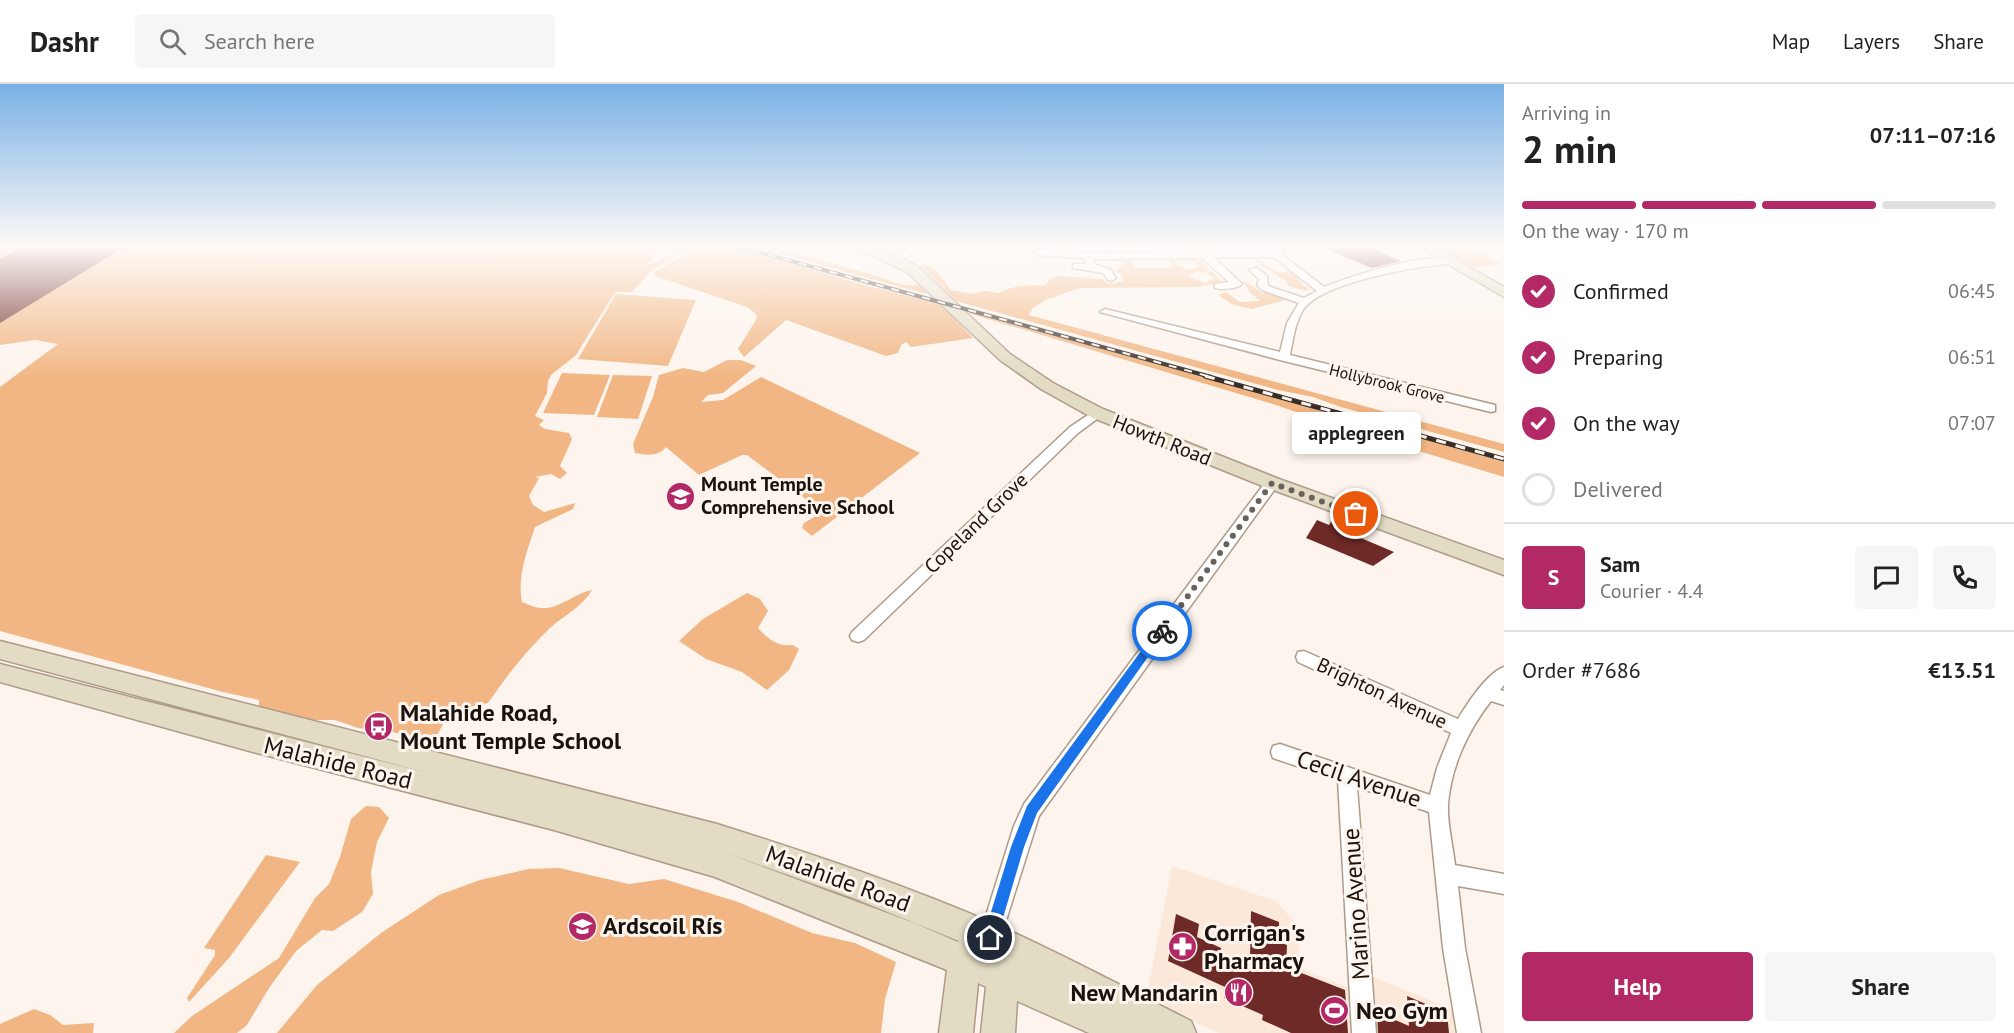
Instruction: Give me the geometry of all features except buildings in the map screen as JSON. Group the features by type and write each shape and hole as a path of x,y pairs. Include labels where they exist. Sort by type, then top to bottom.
{"main road":[{"name":"Howth Road","path":"934,290 1005,357 1047,386 1097,413 1272,483 1504,568"},
{"name":"Malahide Road","path":"0,650 63,667 219,719"},
{"path":"44,686 63,667"},
{"name":"Malahide Road","path":"0,673 44,686 219,719 472,784 638,841 772,869 920,908 990,938 1179,1033"},
{"name":"Malahide Road","path":"772,869 1003,978 1128,1033"},
{"path":"956,1033 964,960 973,948 990,938 1003,978 998,1033"}],"street":[{"path":"1269,290 1305,302"},
{"path":"1284,358 1293,322 1305,302 1323,291"},
{"name":"Hollybrook Grove","path":"1105,312 1491,408"},
{"name":"Copeland Grove","path":"858,636 1074,430 1097,413"},
{"path":"990,938 1017,847 1031,810 1272,483"},
{"name":"Brighton Avenue","path":"1304,657 1461,729"},
{"path":"1469,1033 1454,948 1447,874 1437,806 1441,783 1455,739 1461,729 1495,695 1504,674"},
{"name":"Cecil Avenue","path":"1280,752 1437,806"},
{"name":"Marino Avenue","path":"1347,775 1364,1033"},
{"path":"1447,874 1504,884"}],"shaded area":[{"path":"0,290 634,290 616,292 612,297 576,355 551,375 547,393 535,416 544,420 539,425 545,429 569,433 572,439 560,466 567,473 560,479 551,474 535,477 539,478 529,496 533,505 544,512 575,503 573,509 535,527 522,573 522,602 547,608 592,590 579,606 551,627 534,645 488,703 450,712 436,737 425,734 422,739 388,731 358,728 335,720 309,720 259,707 259,700 0,631 0,387 58,344 35,340 0,345"},
{"path":"697,290 886,290 939,303 973,338 911,347 906,342 901,345 898,353 886,356 786,320 744,357 738,349 757,318 756,314 747,307"},
{"path":"945,290 973,294 985,291 999,293 1004,290 1073,290 1045,300 1033,308 1029,315 1504,444 1504,452 1341,407 1313,397 1278,390 956,301"},
{"path":"1247,290 1268,292 1289,299 1252,309 1234,305 1218,295 1226,292 1240,302 1260,301"},
{"path":"616,294 696,300 668,366 578,359"},
{"path":"972,312 1293,401 1344,419 1366,422 1504,462 1504,477 1330,424 1276,405 968,313"},
{"path":"727,360 741,360 756,366 723,393 708,395 701,402 723,400 761,377 920,453 812,536 802,528 804,523 823,512 747,455 742,455 699,475 666,447 656,454 635,453 633,444 653,397 659,375 683,368 704,372"},
{"path":"562,373 610,375 594,415 543,413"},
{"path":"613,375 652,376 638,419 597,417"},
{"path":"747,593 760,599 768,611 758,628 774,641 783,645 793,645 799,649 789,670 767,690 742,672 706,659 679,641 703,619"},
{"path":"366,806 379,807 389,818 377,842 371,872 373,894 362,912 333,931 322,930 296,951 269,988 247,1025 237,1033 174,1033 192,1016 279,958 315,898 329,884 351,819"},
{"path":"266,855 300,862 229,958 189,1002 187,998 215,955 215,950 204,948"},
{"path":"1172,866 1275,901 1299,926 1299,968 1360,992 1359,971 1452,1009 1455,1033 1219,1033 1146,1000"},
{"name":"Ardscoil Rís","path":"559,868 629,884 664,879 738,902 812,933 855,943 896,962 885,999 881,1033 277,1033 317,985 381,933 439,895 480,880 529,869"},
{"path":"34,1009 50,1015 63,1025 94,1023 93,1033 0,1033 0,1024"}],"railway":[{"path":"897,290 1211,377"},
{"path":"1205,376 1504,459"}],"way so far":[{"path":"1162,631 1272,483 1356,514"}],"place":[{"name":"Mount Temple Comprehensive School","path":"680,496"},
{"name":"applegreen","path":"1356,514"},
{"name":"Malahide Road, Mount Temple School","path":"379,727"},
{"name":"Ardscoil Rís","path":"582,926"},
{"name":"Corrigan's Pharmacy","path":"1183,947"},
{"name":"New Mandarin","path":"1239,993"},
{"name":"Neo Gym","path":"1335,1011"}],"route":[{"path":"990,938 1017,847 1031,810 1162,631"}]}
